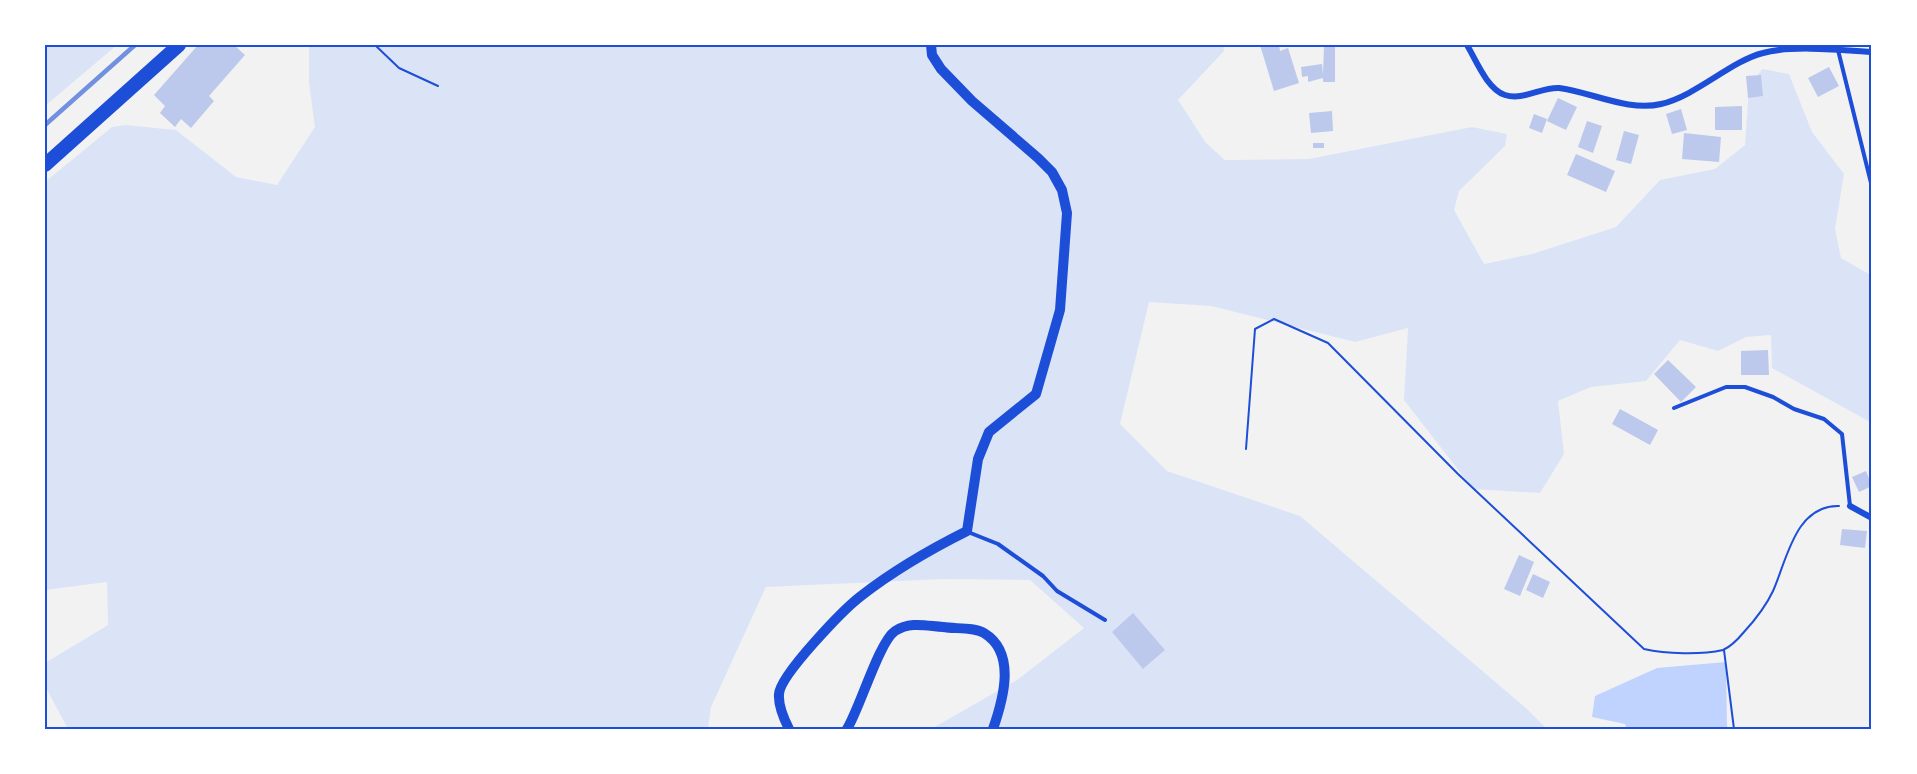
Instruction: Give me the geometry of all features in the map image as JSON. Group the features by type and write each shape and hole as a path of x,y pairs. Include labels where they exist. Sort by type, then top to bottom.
{"highway":[{"path":"45,165 179,45"}],"street":[{"path":"789,729 783,718 778,693 793,666 860,597 945,542 967,531 978,459 989,432 1036,394 1060,310 1067,213 1062,190 1052,172 1038,158 972,101 941,69 932,55 931,45"},
{"path":"1467,45 1490,83 1504,95 1519,96 1553,88 1649,105 1660,105 1677,99 1762,53 1872,51"},
{"path":"1850,506 1872,518"},
{"path":"847,729 857,712 882,648 893,632 911,624 982,632 997,644 1004,667 1005,693 993,729"}],"lane":[{"path":"1837,50 1872,187"},
{"path":"1674,408 1726,387 1745,387 1773,397 1794,410 1824,419 1842,435 1850,506"},
{"path":"967,531 998,544 1043,576 1057,591 1105,620"}],"path":[{"path":"375,45 399,68 438,86"},
{"path":"1246,449 1255,329 1274,319 1328,343 1458,474 1644,649 1664,654 1724,650 1750,626 1773,591 1793,537 1812,516 1828,506 1850,506"},
{"path":"1724,650 1734,729"}],"shaded area":[{"path":"45,45 117,45 45,106"},
{"path":"309,45 1223,45 1224,51 1178,100 1206,143 1225,160 1309,159 1472,127 1507,134 1505,146 1459,191 1454,210 1484,264 1532,254 1616,227 1660,180 1715,169 1745,145 1749,88 1762,69 1789,74 1812,132 1844,174 1835,229 1841,258 1872,276 1872,423 1772,368 1771,335 1746,337 1718,351 1680,340 1646,381 1591,387 1558,401 1564,454 1540,493 1473,489 1404,400 1408,328 1355,342 1211,306 1149,302 1120,424 1167,471 1300,516 1526,708 1547,729 931,729 1017,680 1084,628 1030,580 943,579 766,587 711,707 708,729 68,729 45,686 45,663 108,625 107,582 45,590 45,182 112,127 125,125 176,130 236,177 277,185 315,127 309,83"}],"water":[{"path":"1726,662 1727,729 1627,729 1625,724 1592,717 1595,696 1657,668"}],"building":[{"path":"198,45 234,45 245,55 209,96 214,101 191,128 181,119 175,127 160,113 165,106 154,95"},
{"path":"1260,45 1279,45 1280,51 1288,48 1299,83 1274,91"},
{"path":"1324,45 1335,45 1335,82 1323,82 1323,78 1308,82 1308,76 1302,77 1301,67 1322,64 1323,74"},
{"path":"1829,67 1839,86 1818,97 1808,78"},
{"path":"1761,75 1763,96 1748,98 1746,76"},
{"path":"1558,98 1577,107 1566,130 1547,121"},
{"path":"1742,106 1742,130 1715,130 1715,107"},
{"path":"1681,109 1687,130 1672,134 1666,114"},
{"path":"1332,111 1333,131 1311,133 1309,113"},
{"path":"1534,114 1547,119 1542,133 1529,128"},
{"path":"1587,121 1602,126 1593,153 1578,147"},
{"path":"1624,131 1639,135 1631,164 1616,160"},
{"path":"1684,133 1721,137 1719,162 1682,159"},
{"path":"1313,143 1324,143 1324,148 1313,148"},
{"path":"1576,154 1615,171 1606,192 1567,175"},
{"path":"1768,350 1769,375 1741,375 1741,351"},
{"path":"1668,360 1696,387 1681,402 1654,374"},
{"path":"1620,409 1658,430 1650,445 1612,424"},
{"path":"1866,471 1872,486 1859,492 1852,477"},
{"path":"1842,529 1867,531 1865,548 1840,545"},
{"path":"1519,555 1534,562 1520,596 1504,589"},
{"path":"1533,574 1550,582 1543,598 1526,590"},
{"path":"1133,613 1165,650 1143,669 1112,632"}],"railway":[{"path":"45,125 135,45"}]}
